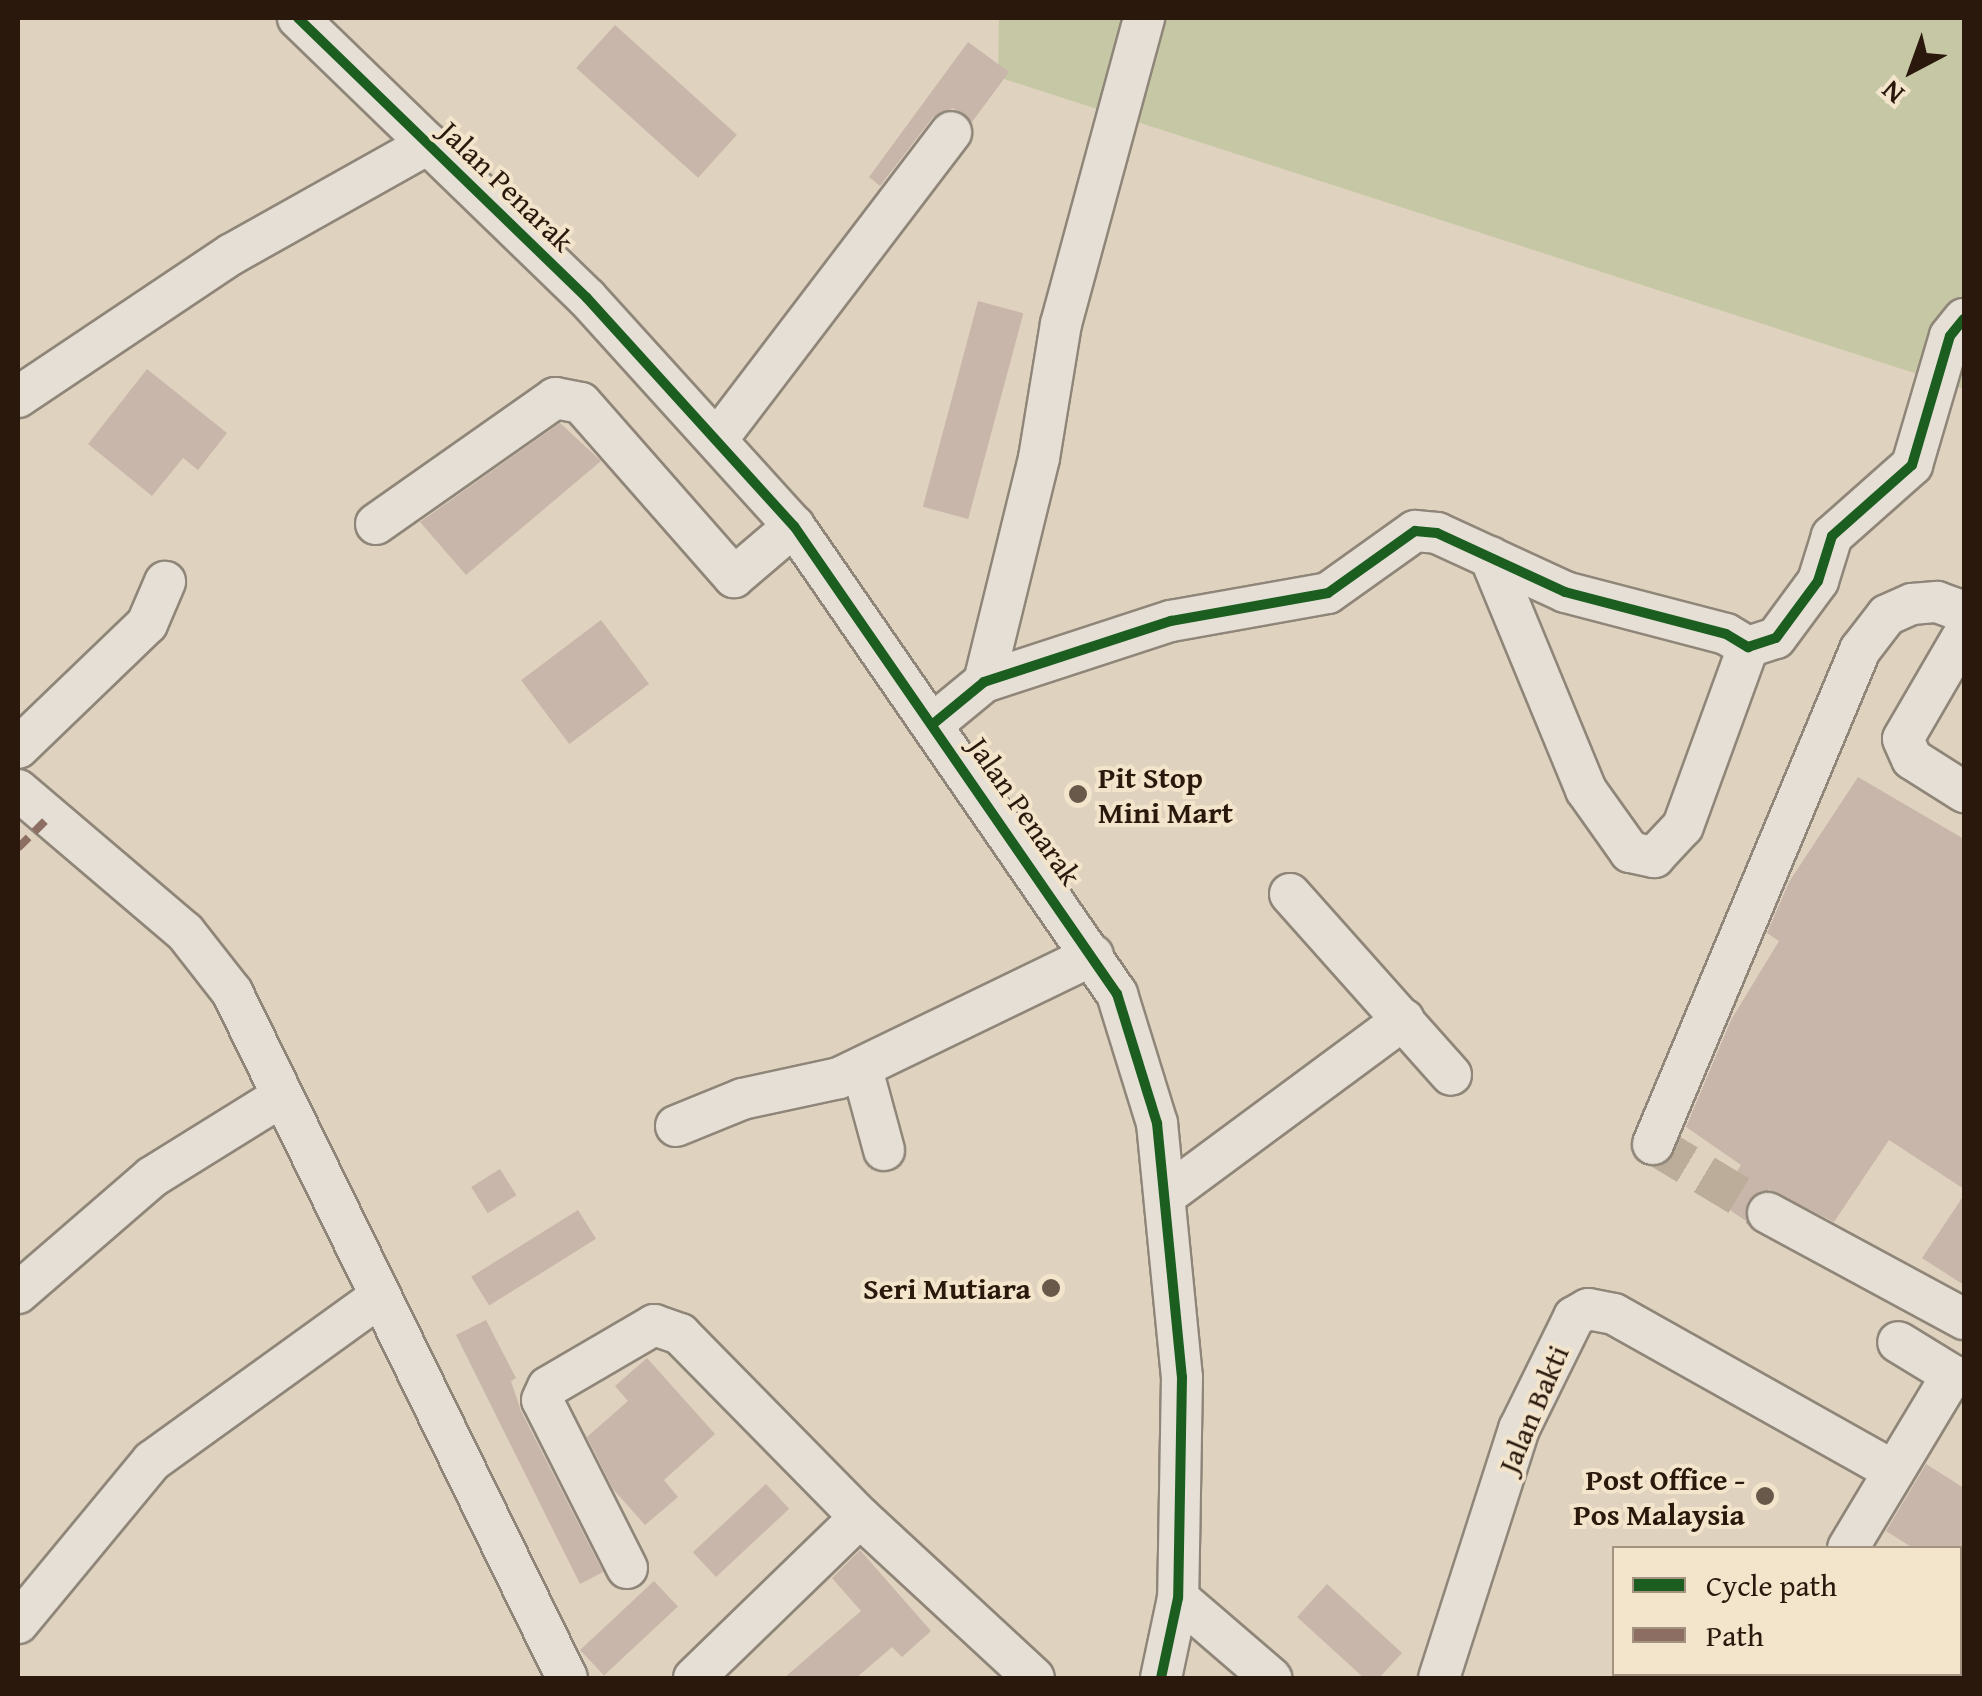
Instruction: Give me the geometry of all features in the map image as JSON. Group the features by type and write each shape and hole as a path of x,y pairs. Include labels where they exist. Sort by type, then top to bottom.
{"street":[{"name":"Jalan Penarak","path":"298,18 719,437 794,526 1118,994 1157,1123 1182,1376 1178,1598 1161,1678"},
{"path":"984,682 1039,458 1061,324 1144,18"},
{"path":"719,437 952,132"},
{"path":"18,397 232,254 428,144"},
{"path":"933,724 984,682 1171,621 1328,593 1414,531 1437,533 1566,592 1726,634 1748,646 1776,638 1801,612 1832,536 1912,464 1950,336 1964,318"},
{"path":"376,524 555,398 581,404 734,578 794,526"},
{"path":"1490,557 1586,790 1630,852 1654,856 1682,826 1748,646"},
{"path":"18,748 147,624 165,582"},
{"path":"1653,1144 1860,650 1887,615 1912,604 1938,602 1964,612"},
{"path":"1964,634 1903,738 1912,760 1964,792"},
{"path":"18,790 209,956 232,992 279,1098 567,1678"},
{"path":"1290,894 1451,1074"},
{"path":"676,1126 742,1098 862,1069 1093,954"},
{"path":"1164,1196 1404,1019"},
{"path":"862,1069 884,1150"},
{"path":"18,1293 152,1177 279,1098"},
{"path":"1768,1214 1964,1319"},
{"path":"18,1623 152,1461 379,1297"},
{"name":"Jalan Bakti","path":"1440,1678 1519,1429 1574,1318 1588,1308 1614,1314 1894,1471"},
{"path":"627,1568 542,1400 548,1387 654,1325 680,1334 860,1516 1034,1678"},
{"path":"1849,1546 1894,1471 1958,1379 1898,1342"},
{"path":"694,1678 860,1516"},
{"path":"1178,1598 1271,1678"}],"green space":[{"path":"999,18 1964,18 1964,389 998,77"}],"building":[{"path":"615,25 737,135 698,178 576,68"},
{"path":"968,42 1009,72 972,122 953,108 933,117 880,186 869,177"},
{"path":"978,301 1023,313 968,519 923,507"},
{"path":"147,369 227,433 198,470 183,458 152,496 88,444"},
{"path":"560,423 601,461 466,575 420,522"},
{"path":"601,620 649,684 569,744 521,680"},
{"path":"1858,777 1964,839 1964,1189 1889,1140 1834,1222 1768,1189 1748,1201 1746,1221 1718,1202 1741,1165 1686,1127 1731,1020 1779,941 1767,933 1789,882"},
{"path":"500,1169 516,1195 488,1213 471,1187"},
{"path":"1964,1195 1964,1285 1922,1258"},
{"path":"578,1210 596,1239 489,1306 471,1277"},
{"path":"486,1320 516,1378 511,1381 521,1411 603,1572 580,1584 456,1335"},
{"path":"647,1358 715,1434 664,1480 678,1497 645,1525 613,1489 587,1437 628,1401 615,1386"},
{"path":"1926,1464 1964,1488 1964,1548 1910,1546 1886,1531"},
{"path":"766,1484 789,1509 716,1577 693,1552"},
{"path":"860,1550 931,1631 902,1657 892,1647 856,1678 784,1678 861,1611 832,1578"},
{"path":"654,1581 678,1607 604,1675 580,1650"},
{"path":"1327,1584 1402,1653 1379,1678 1364,1678 1297,1617"}],"tunnel":[{"path":"1653,1144 1768,1213"}],"marked path":[{"path":"18,848 48,818"}],"cycle path":[{"path":"298,18 587,298 794,526 1117,994 1157,1123 1182,1377 1178,1598 1161,1678"},
{"path":"933,724 984,682 1171,621 1328,593 1415,531 1437,533 1565,592 1726,634 1748,647 1776,638 1818,581 1832,536 1912,465 1950,336 1964,319"}],"place":[{"name":"Pit Stop Mini Mart","path":"1078,794"},
{"name":"Seri Mutiara","path":"1051,1288"},
{"name":"Post Office - Pos Malaysia","path":"1765,1496"}]}
